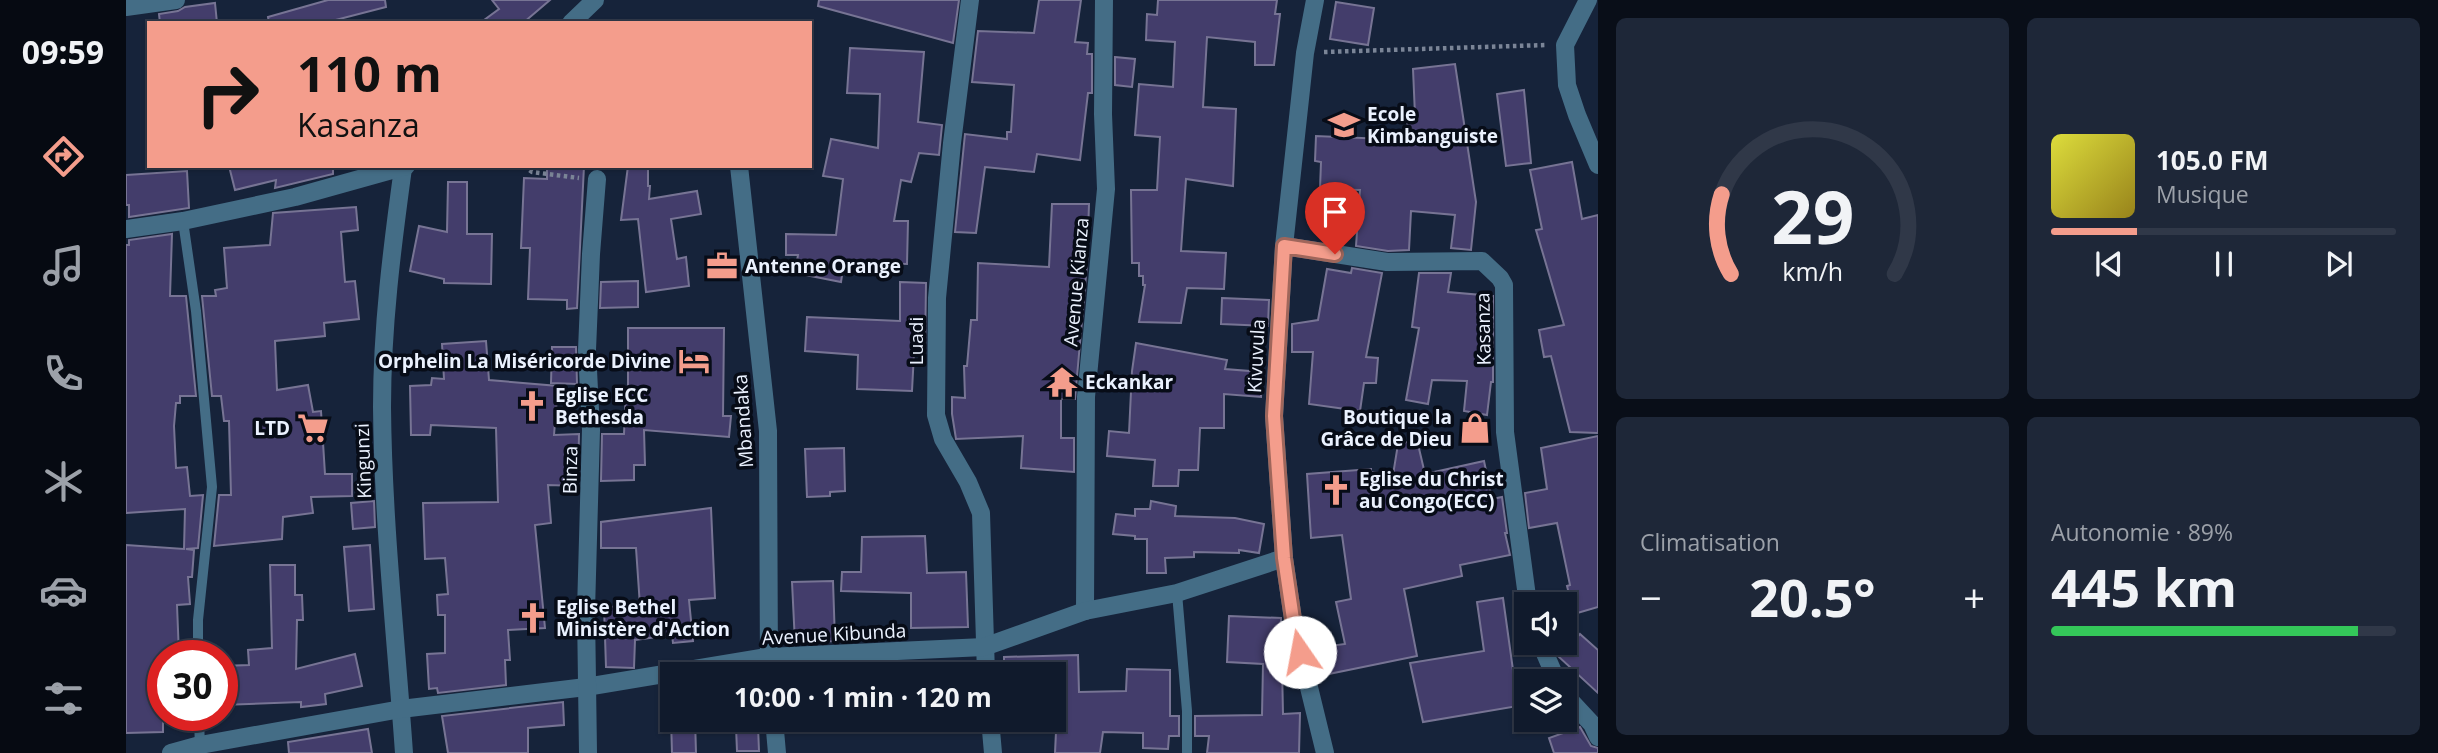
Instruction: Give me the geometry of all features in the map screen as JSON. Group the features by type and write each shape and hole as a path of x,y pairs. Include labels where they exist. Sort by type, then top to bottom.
{"street":[{"path":"126,6 176,0"},
{"path":"573,21 595,0"},
{"name":"Luadi","path":"970,0 952,143 937,298 936,415 943,439 968,482 981,513 985,662"},
{"name":"Avenue Kianza","path":"1085,611 1086,397 1106,189 1103,114 1104,0"},
{"name":"Kivuvula","path":"1315,0 1305,53 1284,246 1274,416 1284,558 1294,626 1325,753"},
{"path":"1588,0 1565,45 1567,85 1598,165"},
{"path":"126,229 183,221 295,197 400,168"},
{"name":"Kingunzi","path":"404,168 388,278 382,405 386,531 404,753"},
{"name":"Mbandaka","path":"739,168 768,431 768,662"},
{"name":"Binza","path":"588,753 586,611 591,430 587,350 597,179"},
{"name":"Kasanza","path":"1284,246 1387,262 1482,261 1500,278 1504,285 1505,432 1526,592"},
{"name":"Avenue Kibunda","path":"813,662 984,647 1085,611 1177,593 1284,558"},
{"name":"Avenue Kibunda","path":"171,753 401,709 660,678"},
{"path":"1577,708 1592,724 1598,737"},
{"path":"775,732 777,753"},
{"path":"991,732 993,753"}],"lane":[{"path":"183,221 196,312 212,488 198,640"},
{"path":"1177,593 1187,711 1187,753"},
{"path":"199,731 200,749"}],"path":[{"path":"1305,53 1525,44 1565,45"},
{"path":"526,168 532,173 597,179"}],"building":[{"path":"328,0 385,0 386,7 332,21 269,21 268,17"},
{"path":"492,0 550,0 525,21 483,21 499,9"},
{"path":"819,0 959,0 953,43 818,6"},
{"path":"1039,0 1081,0 1075,42 1088,43 1087,54 1092,54 1092,93 1088,93 1080,160 1037,154 1034,172 985,167 976,233 955,232 965,134 1007,139 1007,132 1011,132 1014,85 972,82 978,31 1034,33"},
{"path":"1158,0 1277,0 1275,14 1280,14 1274,65 1255,65 1255,42 1207,37 1203,107 1236,109 1233,186 1186,179 1181,251 1226,253 1224,289 1187,288 1181,323 1139,322 1145,285 1143,276 1139,276 1139,263 1132,263 1131,190 1157,190 1160,137 1135,135 1139,84 1173,87 1175,42 1146,40 1147,14 1157,15"},
{"path":"1336,2 1374,8 1368,45 1330,39"},
{"path":"215,3 217,21 160,21 159,14"},
{"path":"850,48 924,52 918,122 942,125 939,155 919,153 911,182 901,180 894,221 908,221 907,264 844,262 841,282 795,273 798,255 786,255 786,234 836,235 843,179 823,176 831,139 878,148 880,94 847,93"},
{"path":"1115,57 1135,59 1132,87 1115,85"},
{"path":"1455,64 1476,202 1471,250 1451,248 1455,215 1411,211 1409,250 1388,251 1356,246 1360,190 1320,189 1321,162 1315,161 1316,136 1408,140 1407,116 1415,115 1413,69"},
{"path":"1524,90 1531,163 1506,166 1497,94"},
{"path":"1572,162 1582,219 1598,215 1598,433 1570,432 1551,356 1544,357 1539,330 1564,325 1536,230 1542,229 1530,170"},
{"path":"230,168 333,168 333,174 275,188 276,180 235,190"},
{"path":"547,168 584,168 577,308 567,309 567,300 528,299 530,248 521,248 524,178 547,179"},
{"path":"628,168 648,168 649,199 697,191 701,214 671,219 677,259 686,257 689,286 646,292 638,219 621,220"},
{"path":"187,171 189,208 129,217 129,205 126,205 126,175"},
{"path":"448,182 467,182 467,234 492,234 491,284 444,283 444,279 410,271 419,226 447,232"},
{"path":"1052,204 1089,204 1087,264 1075,399 1061,399 1061,438 1074,438 1074,472 1021,468 1023,436 956,439 952,414 952,397 965,398 964,366 967,366 971,320 977,320 978,263 1049,267"},
{"path":"356,207 358,230 341,232 345,282 355,281 359,319 324,323 325,336 275,341 277,390 308,385 313,412 321,411 325,474 352,474 352,496 311,497 313,513 283,517 282,539 214,546 219,495 231,495 229,421 224,421 221,396 212,396 202,296 216,296 215,290 227,288 224,248 270,245 273,213"},
{"path":"172,234 170,296 186,296 196,396 180,396 180,403 176,403 176,468 187,467 190,496 203,495 198,548 186,549 194,550 192,577 188,577 190,604 177,605 178,640 147,640 147,731 163,732 126,733 126,545 184,549 185,509 126,513 126,245 129,245 129,240"},
{"path":"1352,268 1382,273 1366,357 1378,358 1376,383 1364,383 1360,411 1309,404 1313,352 1292,352 1292,324 1318,320 1327,269 1351,273"},
{"path":"1419,273 1451,273 1448,292 1493,296 1493,382 1487,415 1464,411 1467,381 1432,380 1428,404 1406,400 1419,328 1412,327"},
{"path":"638,281 638,307 600,308 601,282"},
{"path":"900,282 926,283 925,353 914,353 912,391 857,389 858,355 805,351 807,317 900,321"},
{"path":"1222,298 1269,300 1268,326 1221,324"},
{"path":"628,328 724,328 723,416 731,416 729,437 644,430 645,465 634,465 634,480 601,481 602,434 624,434 628,388"},
{"path":"486,341 489,380 558,386 554,435 579,434 578,486 548,485 551,523 535,525 545,628 508,630 510,660 505,660 506,685 438,693 437,688 429,689 427,654 445,653 445,615 438,615 437,595 448,594 445,558 425,559 423,503 498,502 496,428 431,425 430,435 411,435 410,386 431,385 432,378 444,379 442,344"},
{"path":"1136,343 1227,360 1225,369 1262,372 1261,397 1224,394 1224,428 1200,428 1198,470 1179,470 1178,486 1153,486 1155,460 1107,456 1109,431 1129,433"},
{"path":"552,347 576,347 577,384 551,383"},
{"path":"1598,436 1598,607 1577,613 1577,592 1568,592 1567,586 1570,585 1557,523 1529,528 1525,493 1547,489 1541,448"},
{"path":"1417,440 1425,474 1484,461 1492,499 1502,497 1510,555 1460,565 1462,576 1404,589 1417,656 1319,676 1315,648 1345,644 1336,602 1351,599 1342,535 1311,538 1307,474 1371,469 1371,472 1393,475 1398,444"},
{"path":"844,448 845,491 830,492 830,496 807,497 805,449"},
{"path":"374,501 375,527 353,529 351,503"},
{"path":"1151,501 1176,506 1175,516 1235,518 1264,524 1259,553 1239,550 1239,553 1194,552 1194,557 1165,558 1166,573 1147,573 1147,539 1113,534 1116,514 1135,516 1135,509 1150,509"},
{"path":"711,508 715,598 689,600 693,641 673,643 672,635 635,640 634,668 606,667 604,607 640,606 636,548 601,548 601,522"},
{"path":"925,536 927,573 966,572 968,627 911,628 911,593 841,591 842,572 861,572 862,537"},
{"path":"370,545 374,609 349,611 344,547"},
{"path":"270,565 295,565 295,595 302,595 303,620 297,620 296,669 355,654 362,686 325,694 326,704 301,707 301,702 238,704 238,665 249,665 248,650 272,648"},
{"path":"833,581 835,641 795,643 792,582"},
{"path":"1503,598 1514,677 1514,707 1423,722 1410,663 1484,651 1477,602"},
{"path":"1229,616 1281,618 1283,714 1300,713 1299,753 1207,753 1209,736 1195,736 1195,716 1262,715 1263,664 1227,662"},
{"path":"1580,634 1598,650 1598,693 1577,674 1577,669 1572,669 1559,657 1577,655 1577,637"},
{"path":"1078,655 1079,692 1126,691 1127,669 1170,670 1170,716 1179,716 1179,736 1169,736 1168,749 1143,748 1143,733 1103,732 1100,753 1055,753 1056,732 1066,732 1066,662 1004,662 1004,657"},
{"path":"563,702 564,725 528,728 528,753 448,753 442,716"},
{"path":"1580,727 1591,746 1598,748 1598,753 1554,753 1549,738 1566,732 1577,732"},
{"path":"368,729 372,753 289,753 288,742"},
{"path":"671,732 695,732 696,753 672,753"},
{"path":"736,732 758,732 759,751 737,751"}],"place":[{"name":"Ecole Kimbanguiste","path":"1344,125"},
{"name":"Antenne Orange","path":"722,266"},
{"name":"Orphelin La Miséricorde Divine","path":"694,361"},
{"name":"Eckankar","path":"1062,382"},
{"name":"Eglise ECC Bethesda","path":"532,406"},
{"name":"LTD","path":"313,428"},
{"name":"Boutique la Grâce de Dieu","path":"1475,428"},
{"name":"Eglise du Christ au Congo(ECC)","path":"1336,490"},
{"name":"Eglise Bethel Ministère d'Action","path":"533,618"}],"route":[{"path":"1300,652 1284,558 1274,416 1284,246 1335,254"}]}
